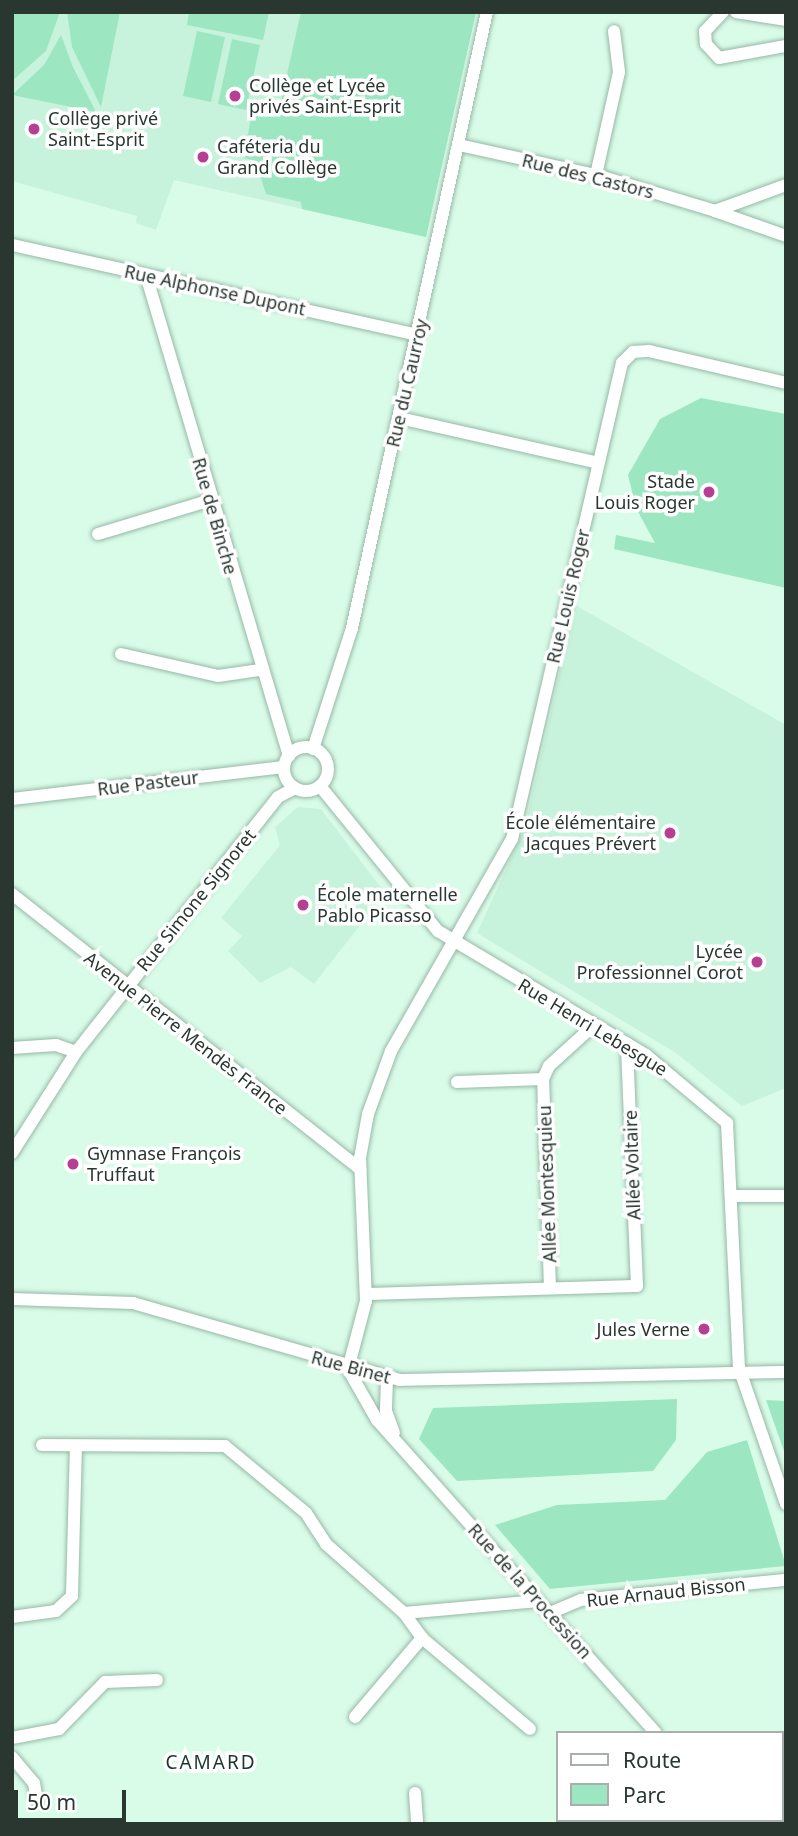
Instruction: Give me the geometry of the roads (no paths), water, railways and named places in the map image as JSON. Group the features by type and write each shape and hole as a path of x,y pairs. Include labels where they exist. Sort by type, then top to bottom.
{"street":[{"name":"Rue du Caurroy","path":"313,749 350,636 488,12"},
{"path":"723,12 705,31 706,44 719,58 786,46"},
{"path":"736,12 786,20"},
{"path":"596,175 619,72 614,31"},
{"name":"Rue des Castors","path":"459,145 596,175 786,236"},
{"path":"715,211 786,185"},
{"name":"Rue Alphonse Dupont","path":"12,245 418,335"},
{"name":"Rue de Binche","path":"146,275 295,788"},
{"name":"Rue Louis Roger","path":"348,1369 366,1294 360,1169 366,1121 384,1064 512,839 619,369 633,352 786,383"},
{"path":"399,418 598,463"},
{"path":"98,534 211,500"},
{"path":"121,654 218,676 259,670"},
{"path":"295,788 320,786 327,768 313,749"},
{"name":"Rue Pasteur","path":"12,799 287,761 313,749"},
{"name":"Rue Henri Lebesgue","path":"320,786 411,905 453,943 627,1043 724,1118 733,1138 739,1368 786,1504"},
{"name":"Rue Simone Signoret","path":"12,1153 76,1052 127,986 278,797 295,788"},
{"name":"Avenue Pierre Mendès France","path":"12,894 360,1169"},
{"name":"Allée Montesquieu","path":"550,1289 543,1079 549,1066 594,1025"},
{"name":"Allée Voltaire","path":"550,1289 637,1286 627,1043"},
{"path":"12,1048 56,1045 76,1052"},
{"name":"Allée Montesquieu","path":"457,1082 543,1079"},
{"path":"735,1196 786,1196"},
{"path":"366,1294 550,1289"},
{"name":"Rue Binet","path":"12,1299 133,1303 387,1379 739,1368 786,1372"},
{"name":"Rue de la Procession","path":"348,1369 365,1404 654,1731"},
{"name":"Rue de la Procession","path":"387,1379 387,1419 404,1449"},
{"path":"42,1445 230,1448 404,1613 422,1638 530,1729"},
{"path":"12,1616 56,1611 72,1596 76,1446"},
{"name":"Rue Arnaud Bisson","path":"550,1613 582,1600 786,1580"},
{"path":"404,1613 538,1601"},
{"path":"355,1717 422,1638"},
{"path":"12,1738 59,1729 105,1682 157,1680"},
{"path":"12,1757 34,1783 37,1800"},
{"path":"415,1793 417,1824"}],"place":[{"name":"Collège et Lycée privés Saint-Esprit","path":"235,96"},
{"name":"Collège privé Saint-Esprit","path":"34,129"},
{"name":"Caféteria du Grand Collège","path":"203,157"},
{"name":"Stade Louis Roger","path":"709,492"},
{"name":"École élémentaire Jacques Prévert","path":"670,833"},
{"name":"École maternelle Pablo Picasso","path":"303,905"},
{"name":"Lycée Professionnel Corot","path":"757,962"},
{"name":"Gymnase François Truffaut","path":"73,1164"},
{"name":"Jules Verne","path":"704,1329"}],"district":[{"name":"CAMARD","path":"211,1763"}]}
